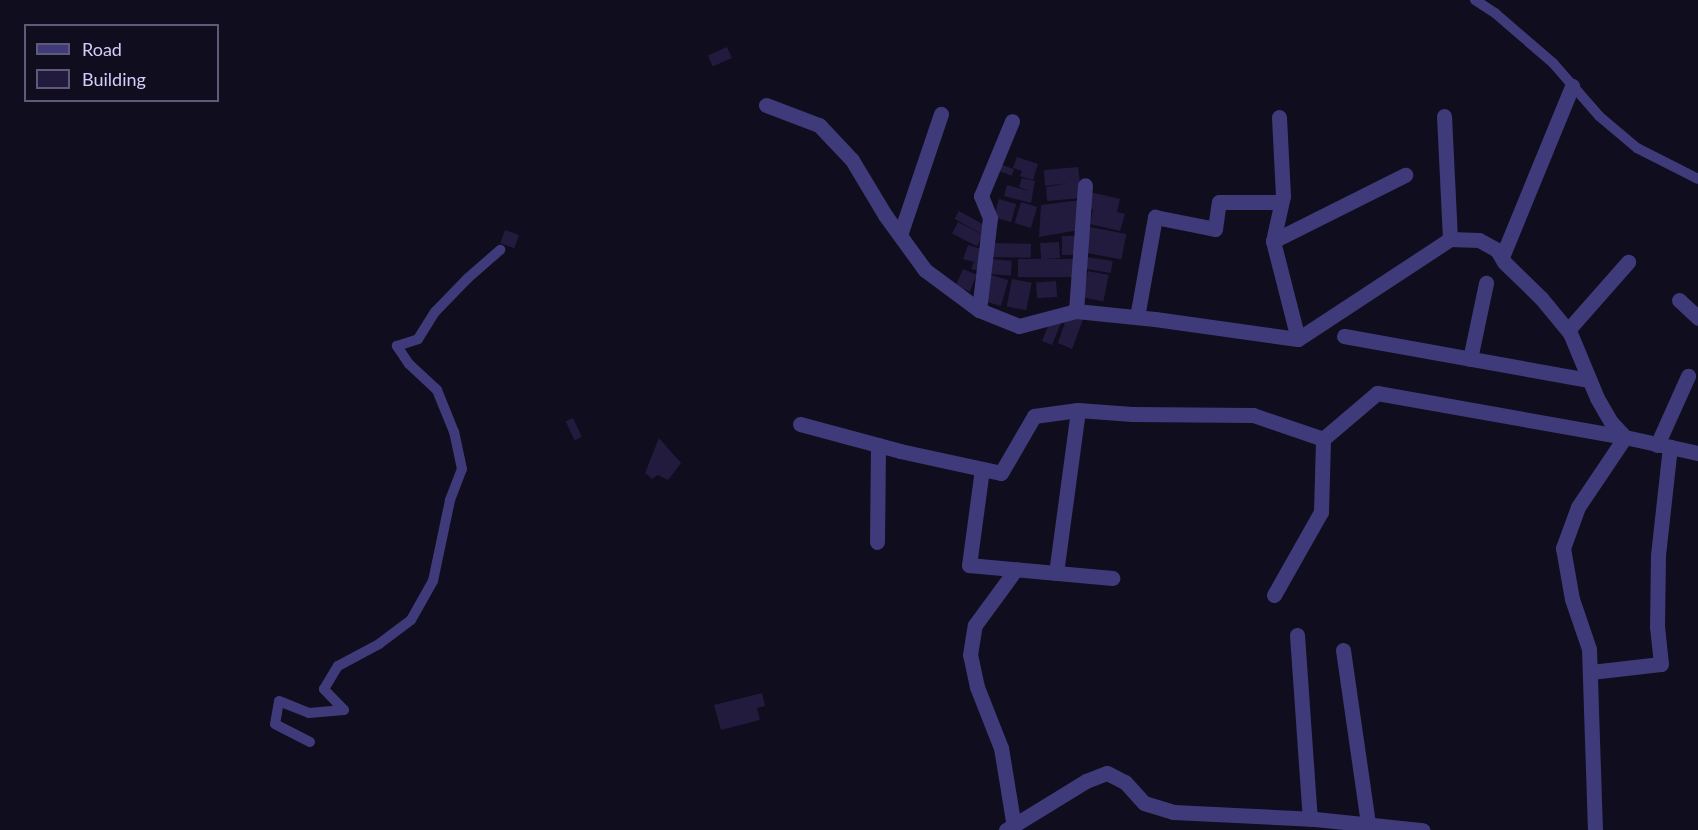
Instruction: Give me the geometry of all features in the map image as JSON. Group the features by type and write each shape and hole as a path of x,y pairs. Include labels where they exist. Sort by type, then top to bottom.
{"street":[{"path":"1475,0 1495,13 1553,63 1599,116 1637,148 1698,179"},
{"path":"1502,257 1572,86"},
{"path":"766,105 819,125 852,160 925,270 979,310 1019,326 1076,311 1298,339 1450,239 1479,240 1497,250 1568,330 1589,380 1611,422 1625,437"},
{"path":"900,235 941,114"},
{"path":"1444,116 1450,239"},
{"path":"1279,117 1281,202 1273,241 1298,339"},
{"path":"979,310 990,218 981,196 1012,121"},
{"path":"1273,241 1405,175"},
{"path":"1076,311 1085,185"},
{"path":"1137,317 1155,217 1215,229 1219,202 1281,202"},
{"path":"310,742 275,723 279,700 309,712 344,710 324,689 338,666 379,644 411,621 433,581 450,500 462,469 454,432 437,390 409,364 397,345 418,339 435,312 468,278 500,250"},
{"path":"1568,330 1628,262"},
{"path":"1470,358 1486,283"},
{"path":"1679,300 1698,318"},
{"path":"1344,336 1589,380"},
{"path":"1591,672 1661,664 1657,627 1663,446 1688,376"},
{"path":"1274,595 1321,512 1323,439 1377,393 1625,437 1698,453"},
{"path":"800,424 878,445 1000,473 1034,416 1078,410 1132,414 1253,415 1323,439"},
{"path":"1056,573 1078,410"},
{"path":"1595,830 1589,649 1572,599 1563,548 1578,507 1625,437"},
{"path":"876,542 878,445"},
{"path":"982,469 969,565 1112,578"},
{"path":"1016,569 975,626 970,656 976,687 1001,748 1010,828 1086,781 1107,773 1125,782 1144,803 1173,812 1310,819 1422,830"},
{"path":"1298,635 1310,819"},
{"path":"1343,650 1368,824"}],"building":[{"path":"727,47 732,58 713,67 708,56"},
{"path":"1017,157 1038,164 1033,180 1020,176 1022,171 1013,168"},
{"path":"1000,164 1014,169 1012,176 998,171"},
{"path":"1078,167 1082,198 1047,201 1046,187 1069,183 1045,186 1044,170"},
{"path":"1022,178 1035,181 1031,203 1004,196 1007,185 1029,191 1019,187"},
{"path":"1090,192 1120,199 1117,212 1125,214 1120,231 1090,224 1093,209 1086,208"},
{"path":"999,199 1016,204 1011,222 994,217"},
{"path":"1081,200 1079,230 1039,237 1041,205"},
{"path":"1021,202 1037,207 1031,228 1015,223"},
{"path":"959,211 986,226 982,234 955,219"},
{"path":"958,222 983,235 977,246 952,234"},
{"path":"1090,227 1126,234 1121,260 1085,253"},
{"path":"505,230 519,235 514,248 500,243"},
{"path":"1062,236 1078,236 1078,255 1062,255"},
{"path":"1059,242 1060,258 1041,259 1040,243"},
{"path":"991,243 1031,244 1031,258 991,257"},
{"path":"968,245 984,250 977,270 971,269 974,262 963,259"},
{"path":"1087,257 1113,261 1111,273 1085,269"},
{"path":"991,259 1012,261 1011,276 990,274"},
{"path":"1018,259 1077,259 1077,277 1018,277"},
{"path":"963,269 977,275 970,291 956,286"},
{"path":"1088,271 1109,275 1103,302 1083,298"},
{"path":"991,275 1008,280 1001,306 984,301"},
{"path":"1012,279 1032,283 1026,310 1007,306"},
{"path":"1056,281 1057,297 1037,298 1036,282"},
{"path":"1084,317 1072,349 1058,343 1065,322"},
{"path":"1061,323 1052,345 1042,341 1048,326"},
{"path":"573,418 582,437 575,440 566,421"},
{"path":"659,438 681,463 668,480 658,475 652,479 645,473"},
{"path":"762,693 765,706 757,708 760,720 721,730 714,705"}]}
